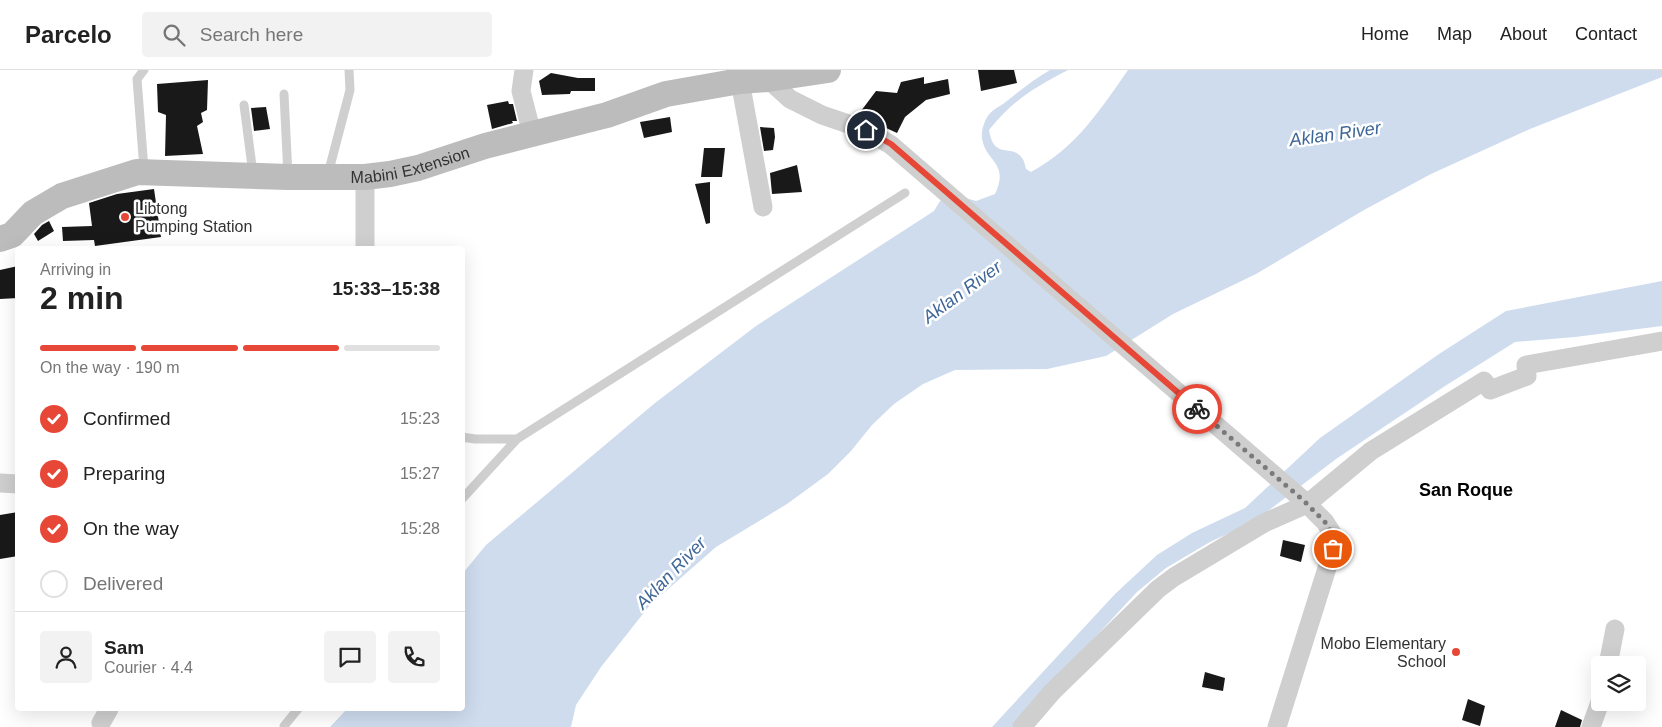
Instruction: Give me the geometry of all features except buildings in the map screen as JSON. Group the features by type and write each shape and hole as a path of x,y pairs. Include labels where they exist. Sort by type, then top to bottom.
{"street":[{"path":"524,70 521,90 532,134"},
{"name":"Mabini Extension","path":"0,239 12,235 32,213 62,196 136,172 288,177 365,177 390,174 418,168 485,146 607,115 666,94 740,81 768,79 821,70"},
{"path":"768,79 790,99 822,115 866,130 891,144 921,172 1305,502 1325,522 1332,533 1333,549 1277,727"},
{"path":"740,81 763,207"},
{"path":"365,177 365,246"},
{"path":"1022,727 1052,692 1158,589 1174,577 1264,523 1305,502 1371,451 1484,381 1490,390 1527,376 1526,365 1662,341"},
{"path":"0,483 15,484"},
{"path":"1610,656 1615,630"},
{"path":"1591,727 1597,711"}],"lane":[{"path":"144,70 137,79 144,172"},
{"path":"328,177 350,90 349,70"},
{"path":"284,94 288,177"},
{"path":"244,105 254,176"},
{"path":"465,496 517,439 905,192"},
{"path":"465,437 517,439"},
{"path":"284,726 296,711"}],"water":[{"name":"Aklan River","path":"1050,70 1068,70 1025,95 1007,110 989,130 991,139 999,149 1018,154 1023,160 1026,169 1031,172 1061,152 1074,140 1097,114 1128,70 1662,70 1662,77 1530,129 1431,174 1364,210 1256,274 1173,314 1106,356 1047,369 955,370 923,384 894,404 872,425 851,451 828,474 787,504 716,547 650,605 601,667 576,705 571,727 330,727 345,711 465,711 465,571 486,545 655,403 756,326 934,211 940,201 955,195 976,201 995,194 1000,175 984,146 982,130 989,114"},
{"path":"1662,281 1662,326 1575,337 1515,342 1336,459 1255,521 1210,542 1166,568 1137,592 1012,727 992,727 1115,594 1157,555 1192,533 1245,508 1320,438 1439,354 1506,311"}],"way so far":[{"path":"1197,409 1303,500 1325,522 1332,533 1333,549"}],"place":[{"name":"Libtong Pumping Station","path":"125,217"},
{"name":"Mobo Elementary School","path":"1456,652"}],"district":[{"name":"San Roque","path":"1466,490"}],"route":[{"path":"866,130 891,144 921,172 1197,409"}]}
